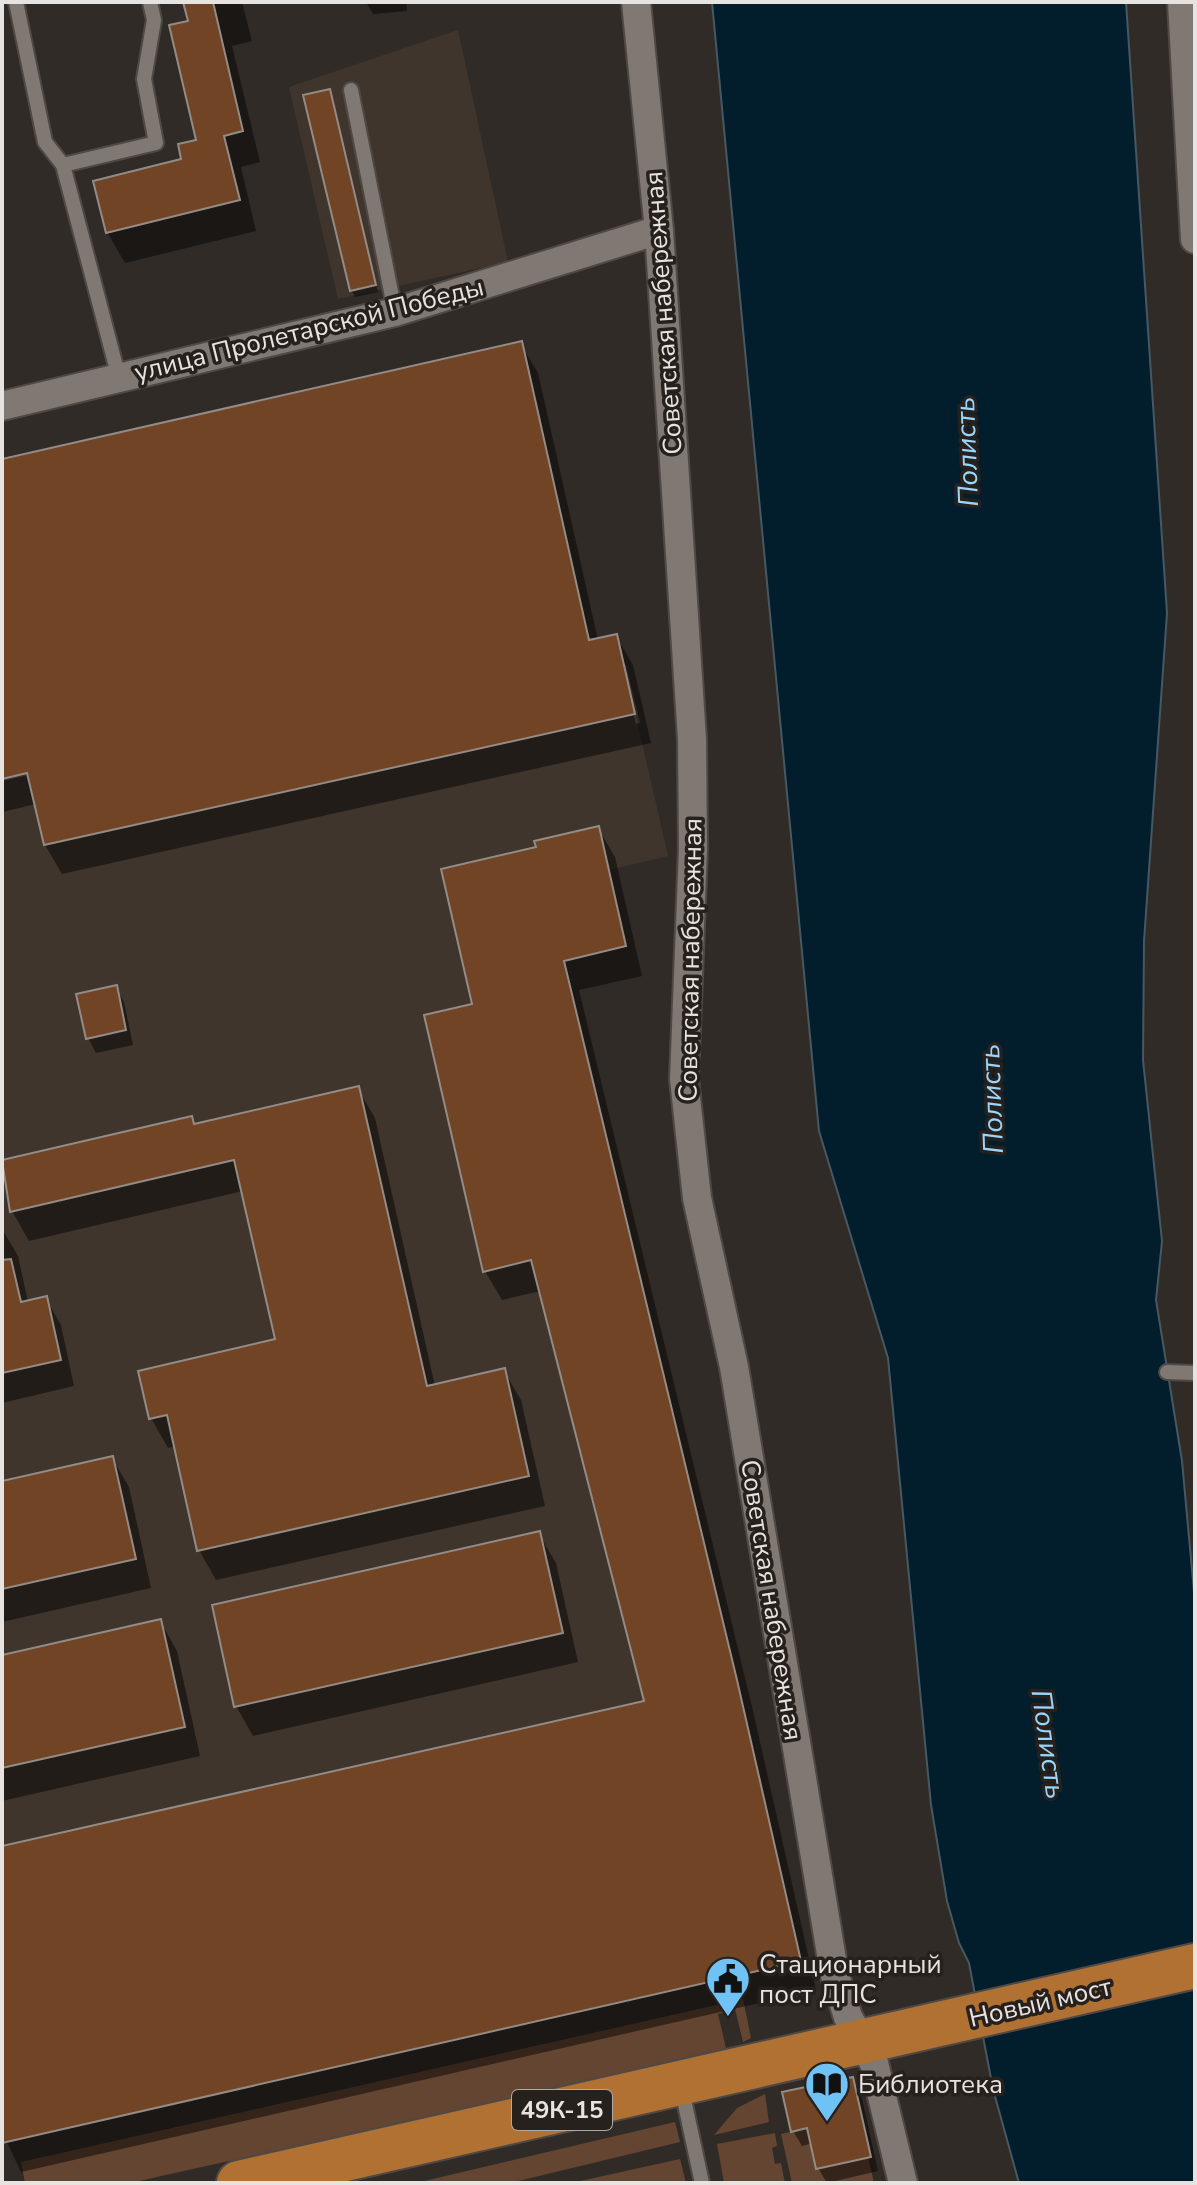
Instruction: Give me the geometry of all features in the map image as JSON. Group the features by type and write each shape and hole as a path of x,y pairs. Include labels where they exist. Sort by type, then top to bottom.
{"main road":[{"name":"Новый мост","path":"874,2039 1195,1966"},
{"name":"49К-15","path":"255,2181 874,2039"}],"street":[{"name":"Советская набережная","path":"636,2 659,230 692,739 693,849 684,1079 697,1198 734,1367 834,1972 848,2017 874,2039 874,2063 903,2183"},
{"path":"1182,2 1195,239"},
{"name":"улица Пролетарской Победы","path":"2,406 395,312 659,230"}],"lane":[{"path":"16,2 45,142 63,165 119,378"},
{"path":"63,165 156,143 144,79 154,20 150,2"},
{"path":"351,90 395,312"},
{"path":"1167,1372 1195,1373"},
{"path":"680,2083 702,2183"}],"shaded area":[{"path":"458,30 508,262 338,299 289,87"},
{"path":"522,341 589,639 617,634 668,856 609,870 626,947 564,961 737,1680 801,1961 2,2143 2,459"},
{"path":"743,1999 751,2038 743,2042 735,2009 718,2014 726,2048 704,2056 130,2183 25,2183 21,2162"},
{"path":"765,2094 769,2122 714,2135 737,2108"},
{"path":"675,2122 680,2142 510,2183 416,2183"},
{"path":"807,2128 817,2169 868,2157 874,2183 792,2183 781,2134"},
{"path":"775,2133 777,2146 772,2148 775,2164 781,2163 785,2183 724,2183 717,2144"},
{"path":"680,2159 686,2183 571,2183"}],"water":[{"name":"Полисть","path":"712,2 1126,2 1167,613 1144,941 1143,1060 1162,1241 1156,1300 1182,1461 1195,1603 1195,2183 1019,2183 993,2089 969,1963 959,1943 947,1901 931,1805 888,1358 819,1131"}],"building":[{"path":"183,2 213,2 243,131 224,136 240,200 106,233 93,181 181,159 178,144 196,140 169,25 188,21"},
{"path":"330,89 376,285 350,291 303,95"},
{"path":"522,341 589,640 617,634 635,714 44,845 27,773 2,779 2,459"},
{"path":"599,826 626,946 564,961 737,1680 801,1961 2,2143 2,1846 644,1701 531,1260 483,1272 424,1015 472,1004 441,869 536,847 534,841"},
{"path":"117,985 126,1030 86,1039 76,994"},
{"path":"359,1086 427,1386 505,1368 529,1476 197,1551 167,1415 149,1419 138,1371 275,1339 234,1160 10,1212 2,1160 192,1116 194,1124"},
{"path":"11,1259 21,1302 47,1296 61,1360 2,1373 2,1260"},
{"path":"113,1456 136,1559 2,1589 2,1481"},
{"path":"540,1531 563,1633 234,1707 212,1605"},
{"path":"161,1619 185,1727 2,1768 2,1655"},
{"name":"Библиотека","path":"853,2077 871,2157 816,2169 807,2128 791,2132 782,2092"}],"place":[{"name":"Стационарный пост ДПС","path":"728,2018"},
{"name":"Библиотека","path":"827,2123"}]}
